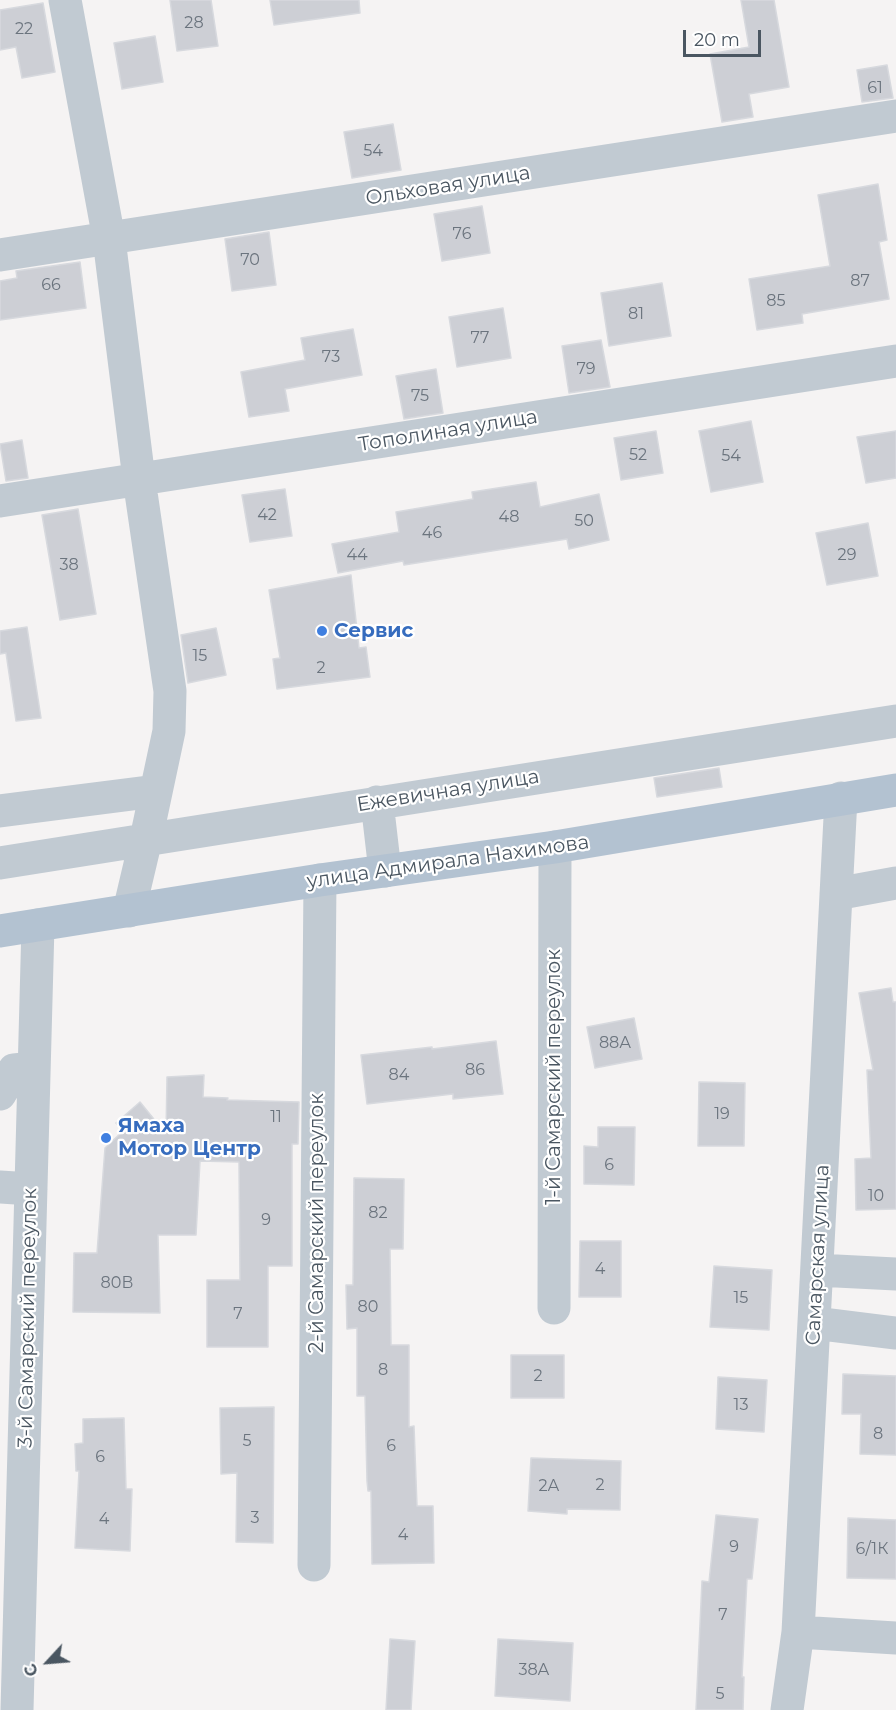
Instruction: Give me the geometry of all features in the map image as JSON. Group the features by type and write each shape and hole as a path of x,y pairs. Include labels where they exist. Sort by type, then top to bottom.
{"main road":[{"name":"улица Адмирала Нахимова","path":"0,931 320,880 555,847 896,790"}],"street":[{"path":"65,0 109,239 170,691 169,731 129,911"},
{"name":"Ольховая улица","path":"0,255 896,116"},
{"name":"Тополиная улица","path":"0,501 896,361"},
{"name":"Ежевичная улица","path":"0,863 896,721"},
{"path":"0,811 156,791"},
{"name":"Самарская улица","path":"788,1710 798,1632 841,798"},
{"path":"377,802 385,871"},
{"name":"1-й Самарский переулок","path":"554,1308 555,847"},
{"name":"2-й Самарский переулок","path":"314,1565 320,880"},
{"path":"836,894 896,883"},
{"name":"3-й Самарский переулок","path":"17,1710 12,1468 16,1188 12,1076 38,925"},
{"path":"817,1270 896,1274"},
{"path":"814,1323 896,1333"},
{"path":"798,1632 896,1638"}],"building":[{"path":"170,0 211,0 218,46 177,51"},
{"path":"270,0 359,0 360,13 274,25"},
{"path":"741,0 774,0 789,87 749,94 753,117 722,122 710,54 749,47"},
{"path":"43,3 55,72 22,78 16,47 0,50 0,10"},
{"path":"155,36 163,82 122,89 114,43"},
{"path":"887,65 893,98 862,102 857,70"},
{"path":"393,124 401,170 352,178 344,132"},
{"path":"878,184 887,240 879,242 889,299 802,314 803,323 757,330 749,279 830,266 818,195"},
{"path":"482,206 490,253 442,261 434,214"},
{"path":"269,232 276,285 232,291 225,239"},
{"path":"80,262 86,308 0,320 0,281 17,278 16,271"},
{"path":"662,283 671,336 609,346 601,293"},
{"path":"503,308 511,358 457,367 449,317"},
{"path":"353,329 362,375 285,389 289,411 249,417 241,372 305,360 301,338"},
{"path":"601,340 610,387 569,393 562,346"},
{"path":"436,369 443,413 404,419 396,376"},
{"path":"751,421 763,482 711,492 699,431"},
{"path":"656,431 663,473 621,480 614,438"},
{"path":"896,431 896,478 866,483 857,437"},
{"path":"22,440 28,478 6,481 0,444"},
{"path":"536,482 540,507 599,494 609,540 569,549 567,539 404,565 403,561 338,573 332,544 399,532 396,512 473,499 472,492"},
{"path":"285,489 292,536 250,542 242,495"},
{"path":"78,509 96,614 60,620 42,515"},
{"path":"868,523 878,576 827,585 816,533"},
{"path":"351,575 359,648 366,647 370,677 277,689 273,659 280,658 269,590"},
{"path":"27,627 41,718 16,721 6,653 0,654 0,631"},
{"path":"216,628 226,675 188,683 181,635"},
{"path":"719,768 722,787 657,797 654,778"},
{"path":"891,988 893,1002 896,1002 896,1209 856,1210 855,1159 871,1158 867,1070 873,1070 859,993"},
{"path":"634,1018 642,1059 595,1068 587,1027"},
{"path":"496,1041 503,1094 453,1099 453,1094 367,1104 361,1055"},
{"path":"204,1075 203,1097 299,1102 298,1144 292,1144 292,1266 268,1266 268,1347 207,1347 207,1280 240,1280 239,1162 200,1161 196,1235 158,1235 160,1313 73,1312 74,1253 97,1253 105,1148 123,1131 116,1123 140,1102 166,1134 167,1077"},
{"path":"699,1082 745,1083 744,1146 698,1146"},
{"path":"598,1127 635,1127 634,1185 584,1184 584,1146 598,1147"},
{"path":"354,1178 404,1179 403,1249 390,1249 391,1345 409,1345 409,1427 414,1426 417,1506 433,1506 434,1563 372,1564 371,1491 368,1491 367,1481 365,1396 357,1396 357,1328 347,1329 346,1285 353,1285"},
{"path":"580,1241 621,1241 621,1297 579,1297"},
{"path":"714,1266 772,1270 769,1330 710,1327"},
{"path":"511,1355 564,1355 564,1398 511,1398"},
{"path":"843,1374 896,1376 896,1455 860,1454 861,1414 842,1414"},
{"path":"718,1377 767,1380 764,1432 716,1429"},
{"path":"274,1407 273,1543 236,1542 237,1473 221,1474 220,1408"},
{"path":"124,1418 126,1489 132,1489 130,1551 75,1548 79,1471 76,1471 75,1444 83,1443 83,1419"},
{"path":"531,1458 621,1461 620,1510 567,1509 567,1514 528,1511"},
{"path":"716,1515 758,1519 752,1579 747,1579 742,1677 744,1677 743,1710 696,1710 702,1581 709,1582"},
{"path":"848,1518 896,1520 896,1579 847,1578"},
{"path":"390,1639 415,1641 411,1710 386,1710"},
{"path":"498,1639 573,1643 570,1701 495,1696"}],"place":[{"name":"Сервис","path":"322,631"},
{"name":"Ямаха Мотор Центр","path":"106,1138"}]}
